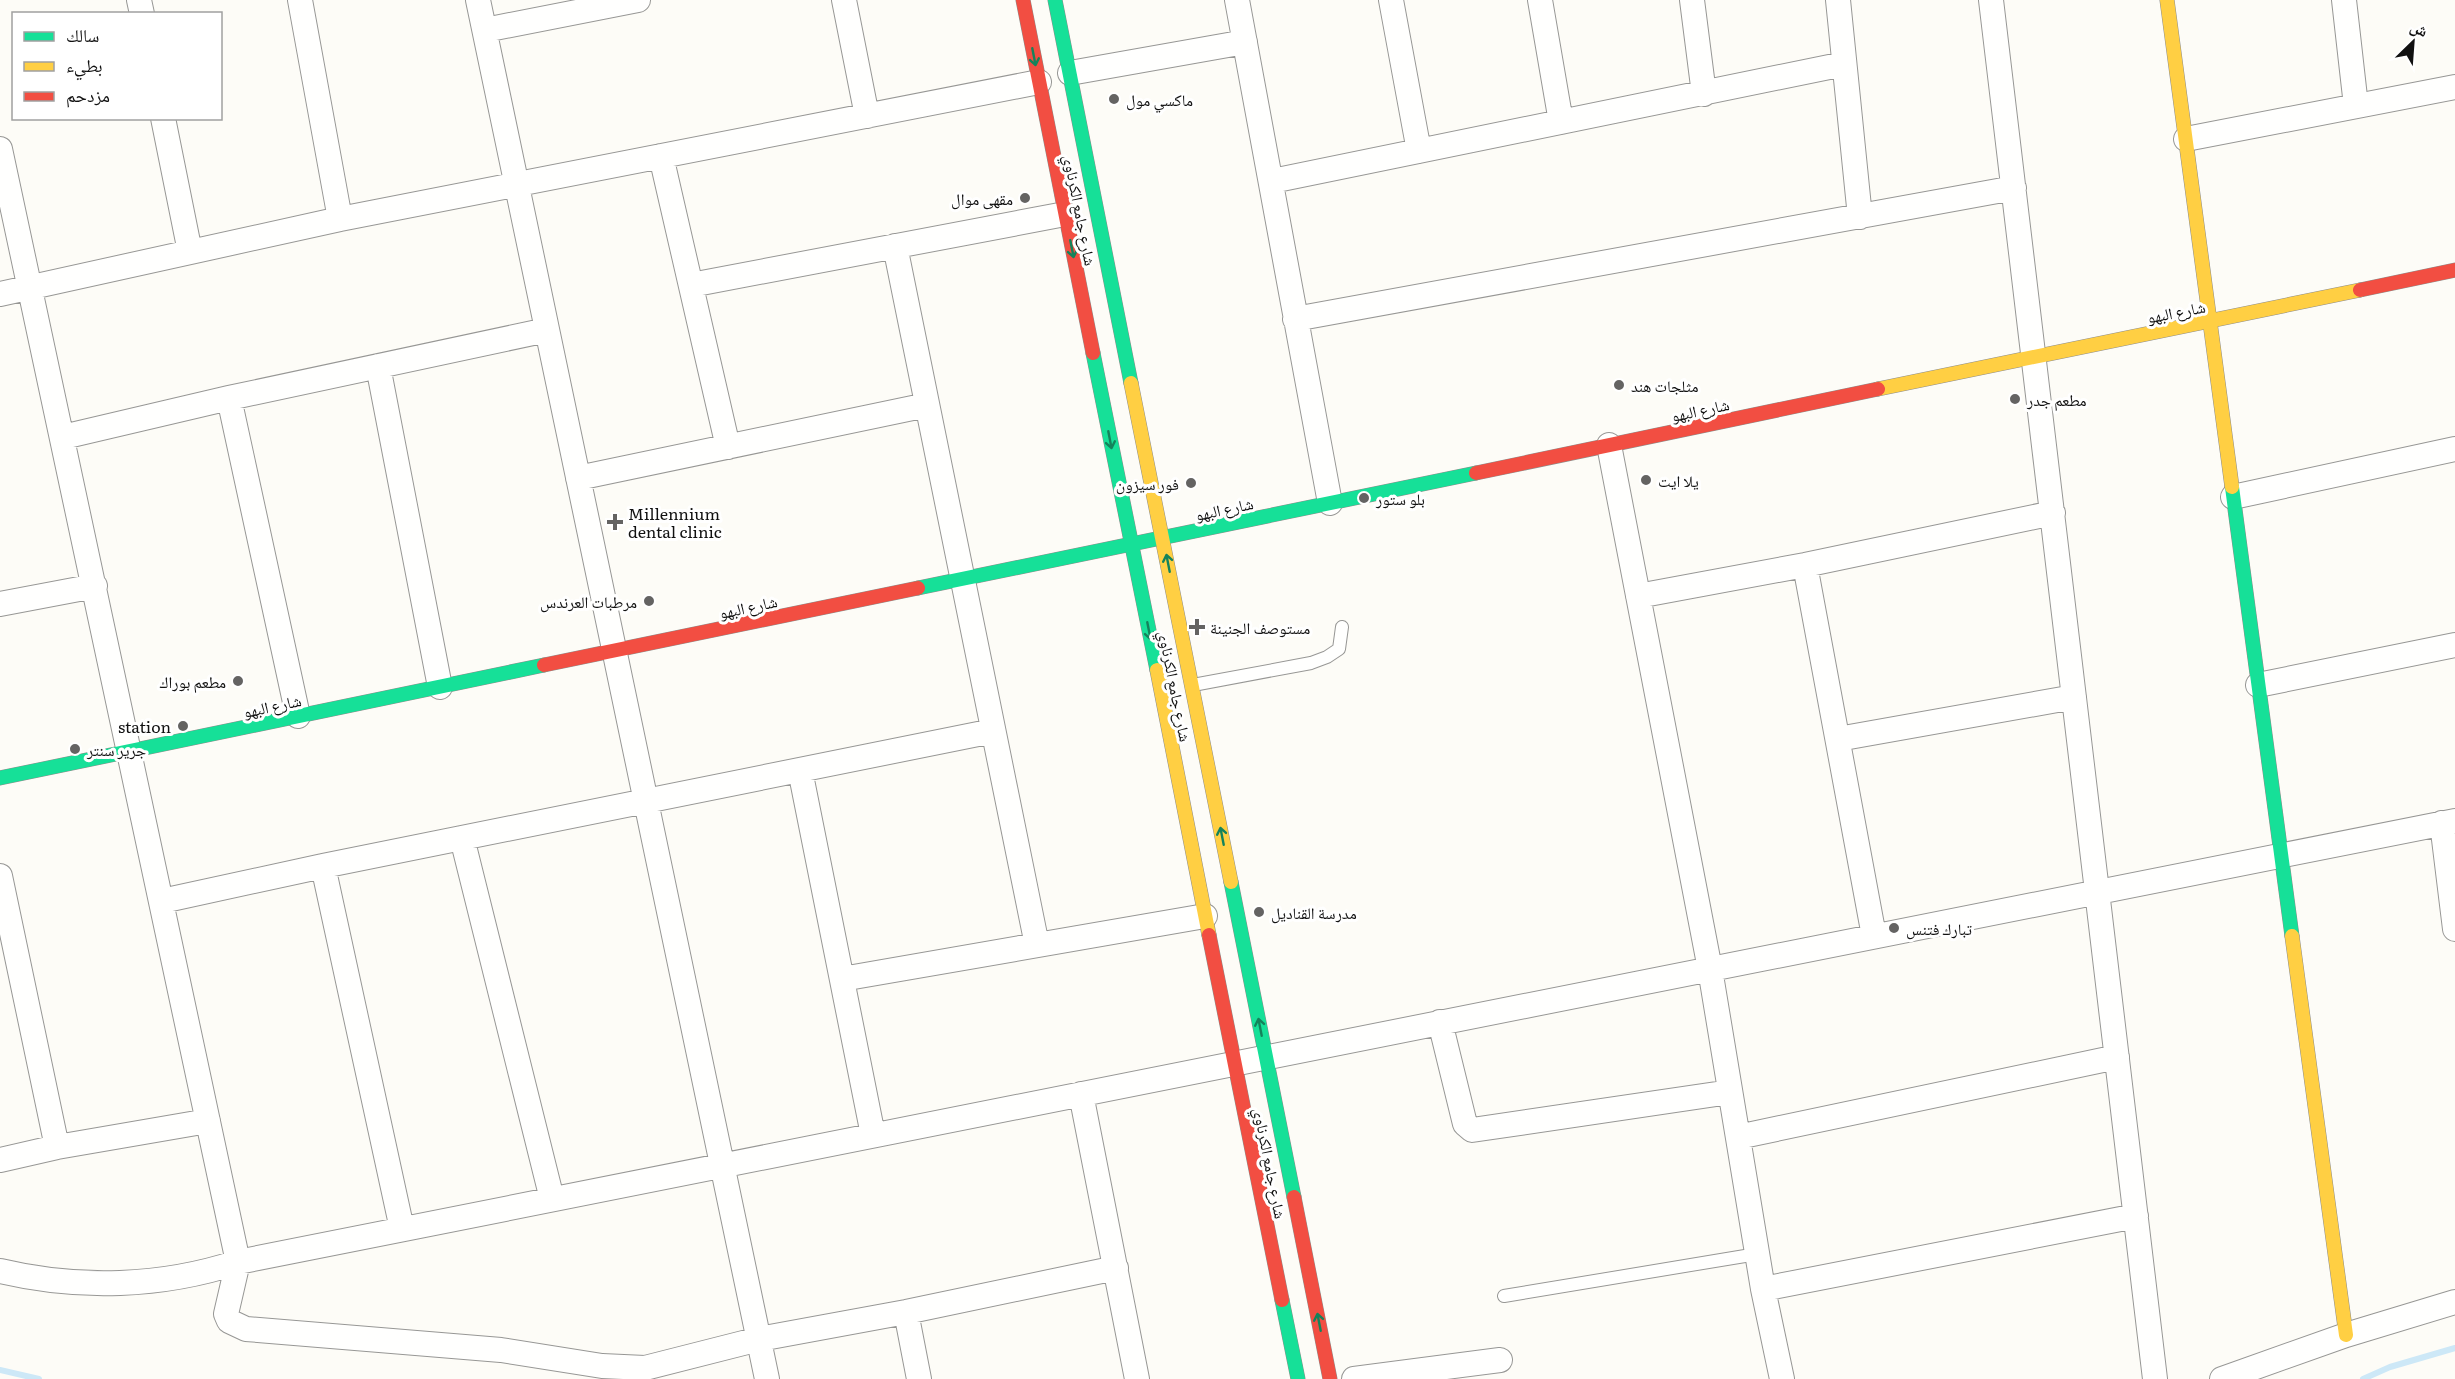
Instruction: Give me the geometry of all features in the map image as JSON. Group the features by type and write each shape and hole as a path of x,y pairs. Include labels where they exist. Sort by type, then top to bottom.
{"street":[{"path":"300,0 340,219"},
{"path":"478,0 767,1379"},
{"path":"485,30 638,0"},
{"path":"844,0 867,116"},
{"name":"شارع جامع الكرناوي","path":"1023,0 1298,1379"},
{"name":"شارع جامع الكرناوي","path":"1055,0 1330,1379"},
{"path":"1237,0 1330,503"},
{"path":"1391,0 1419,151"},
{"path":"1540,0 1561,122"},
{"path":"1692,0 1704,93"},
{"path":"1838,0 1860,217"},
{"path":"1991,0 2155,1379"},
{"path":"2167,0 2346,1335"},
{"path":"2344,0 2356,106"},
{"path":"1070,74 1245,42"},
{"path":"1272,181 1844,64"},
{"path":"0,294 340,219 516,183 1039,82"},
{"path":"2186,139 2455,87"},
{"path":"163,120 190,252"},
{"path":"0,149 238,1262 226,1314 229,1321 246,1329 501,1350 602,1366 645,1368 759,1339 906,1312 1116,1268"},
{"path":"661,156 728,447"},
{"path":"1296,319 2014,189"},
{"path":"691,285 1065,214"},
{"path":"896,246 1037,945"},
{"name":"شارع البهو","path":"0,778 2455,270"},
{"path":"63,437 229,398 547,330"},
{"path":"378,366 440,687"},
{"path":"229,398 298,716"},
{"path":"578,478 927,405"},
{"path":"1609,445 1710,969 1757,1254 1782,1379"},
{"path":"2233,497 2455,449"},
{"path":"1638,596 1805,565 2052,513"},
{"path":"1805,565 1874,936"},
{"path":"0,604 95,586"},
{"path":"2258,685 2455,645"},
{"path":"1838,740 2074,698"},
{"path":"162,901 323,866 993,730"},
{"path":"800,770 873,1135"},
{"path":"0,1271 24,1277 81,1284 144,1282 206,1272 238,1262 402,1229 2448,822 2455,929"},
{"path":"462,838 552,1199"},
{"path":"323,866 402,1229"},
{"path":"0,876 5,930 57,1147"},
{"path":"842,979 1205,916"},
{"path":"1440,1022 1465,1124 1472,1130 1730,1092"},
{"path":"1738,1137 2117,1057"},
{"path":"1081,1094 1137,1379"},
{"path":"0,1160 57,1147 208,1120"},
{"path":"1763,1288 2136,1216"},
{"path":"2222,1379 2346,1335 2455,1302"},
{"path":"906,1312 919,1379"},
{"path":"1354,1379 1500,1360"}],"lane":[{"path":"1192,685 1311,663 1327,657 1339,649 1342,627"},
{"path":"1504,1296 1757,1254"}],"waterway":[{"path":"2363,1379 2390,1367 2455,1348"},
{"path":"0,1370 39,1379"}],"traffic: fast":[{"path":"1055,0 1131,383"},
{"path":"1093,353 1157,670"},
{"path":"918,588 1476,473"},
{"path":"2232,487 2292,936"},
{"path":"0,778 544,665"},
{"path":"1231,882 1294,1197"},
{"path":"1282,1300 1298,1379"}],"traffic: slow":[{"path":"2167,0 2232,487"},
{"path":"1878,389 2360,290"},
{"path":"1131,383 1231,882"},
{"path":"1157,670 1209,935"},
{"path":"2292,936 2346,1335"}],"traffic: jam":[{"path":"1023,0 1093,353"},
{"path":"2360,290 2455,270"},
{"path":"1476,473 1878,389"},
{"path":"544,665 918,588"},
{"path":"1209,935 1282,1300"},
{"path":"1294,1197 1330,1379"}],"place":[{"name":"ماكسي مول","path":"1114,99"},
{"name":"مقهى موال","path":"1025,198"},
{"name":"مثلجات هند","path":"1619,385"},
{"name":"مطعم جدر","path":"2015,399"},
{"name":"يلا ايت","path":"1646,480"},
{"name":"فور سيزون","path":"1191,483"},
{"name":"بلو ستور","path":"1364,498"},
{"name":"Millennium dental clinic","path":"615,522"},
{"name":"مرطبات العرندس","path":"649,601"},
{"name":"مستوصف الجنينة","path":"1197,627"},
{"name":"مطعم بوراك","path":"238,681"},
{"name":"station","path":"183,726"},
{"name":"جرير سنتر","path":"75,749"},
{"name":"مدرسة القناديل","path":"1259,912"},
{"name":"تبارك فتنس","path":"1894,928"}]}
